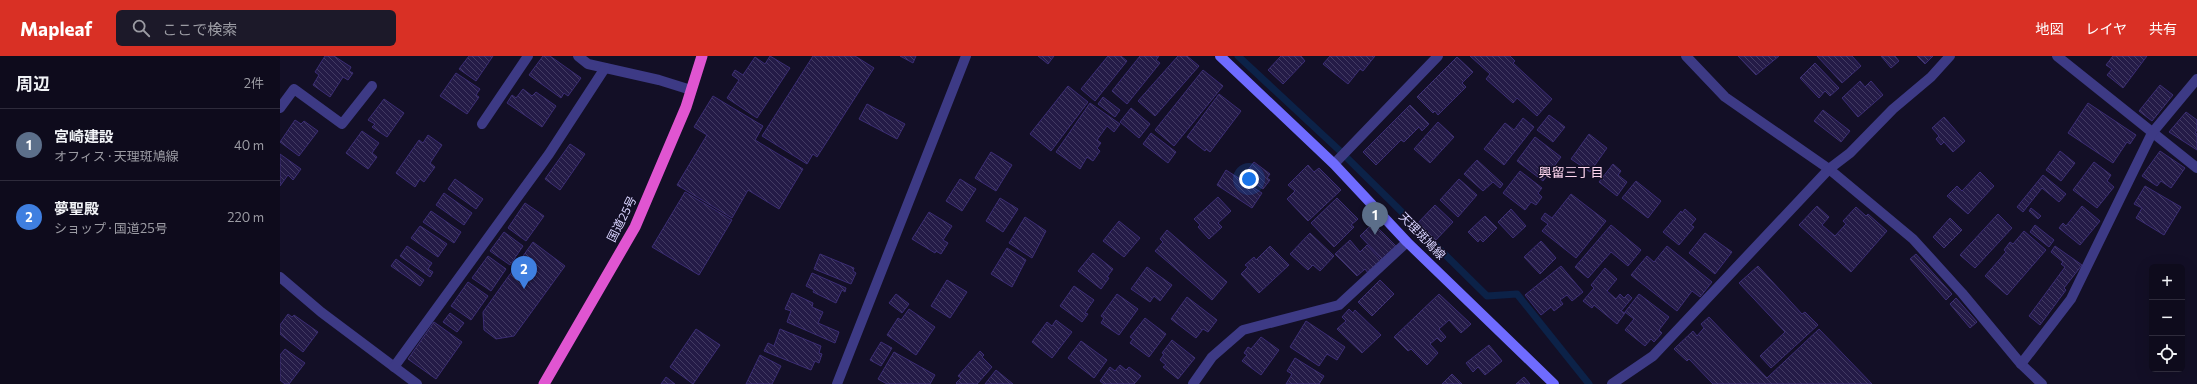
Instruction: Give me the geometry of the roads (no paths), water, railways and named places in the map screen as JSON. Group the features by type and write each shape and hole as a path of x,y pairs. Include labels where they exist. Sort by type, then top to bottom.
{"highway":[{"name":"国道25号","path":"544,384 635,227 691,90 702,56"}],"main road":[{"name":"天理斑鳩線","path":"1220,56 1336,162 1408,242 1554,384"}],"street":[{"path":"482,124 528,56"},
{"path":"578,56 588,64 659,80 691,90"},
{"path":"838,384 966,56"},
{"path":"1336,162 1438,56"},
{"path":"1686,56 1726,97 1829,169 1913,239 1962,293 2021,364 2040,384"},
{"path":"1612,384 1653,356 1829,169 1850,153 1892,109 1930,77 1950,56"},
{"path":"2057,56 2197,168"},
{"path":"394,367 549,154 605,68"},
{"path":"2021,364 2071,299 2152,133 2197,78"},
{"path":"280,108 294,90 342,124 372,86"},
{"path":"1193,384 1212,357 1243,330 1339,305 1408,242"},
{"path":"280,278 321,312 417,384"}],"waterway":[{"path":"1238,56 1339,150 1487,296 1517,294 1589,384"}],"place":[{"name":"宮崎建設","path":"1375,235"},
{"name":"夢聖殿","path":"524,289"}],"district":[{"name":"興留三丁目","path":"1571,172"}]}
